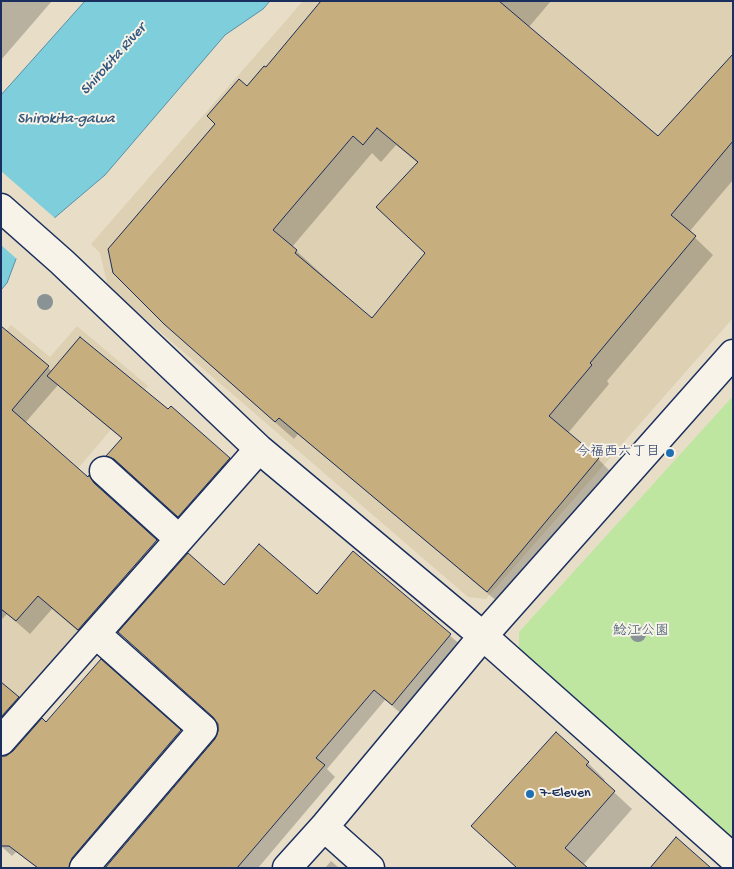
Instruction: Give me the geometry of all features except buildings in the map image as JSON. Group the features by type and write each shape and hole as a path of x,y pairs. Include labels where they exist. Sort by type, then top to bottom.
{"street":[{"path":"1,208 260,449 483,636 733,858"},
{"path":"287,868 324,827 483,636 733,354"},
{"path":"1,742 178,539 260,449"},
{"path":"104,471 178,539"},
{"path":"84,868 203,729 96,634"},
{"path":"324,827 370,868"}],"shaded area":[{"path":"303,1 733,1 733,318 486,599 468,597 108,287 100,253 91,244"},
{"path":"11,325 50,357 77,326 148,386 47,505 129,577 1,721 1,336"}],"green space":[{"name":"鯰江公園","path":"733,396 733,838 519,649 519,632"}],"water":[{"name":"Shirokita-gawa","path":"85,1 270,1 263,9 225,35 105,175 52,220 16,259 7,283 1,290 1,95"}],"pier":[{"path":"1,171 56,219 18,260 1,245"}],"place":[{"name":"今福西六丁目","path":"670,453"},
{"name":"7-Eleven","path":"530,794"}],"water label":[{"name":"Shirokita River","path":"114,60"}]}
